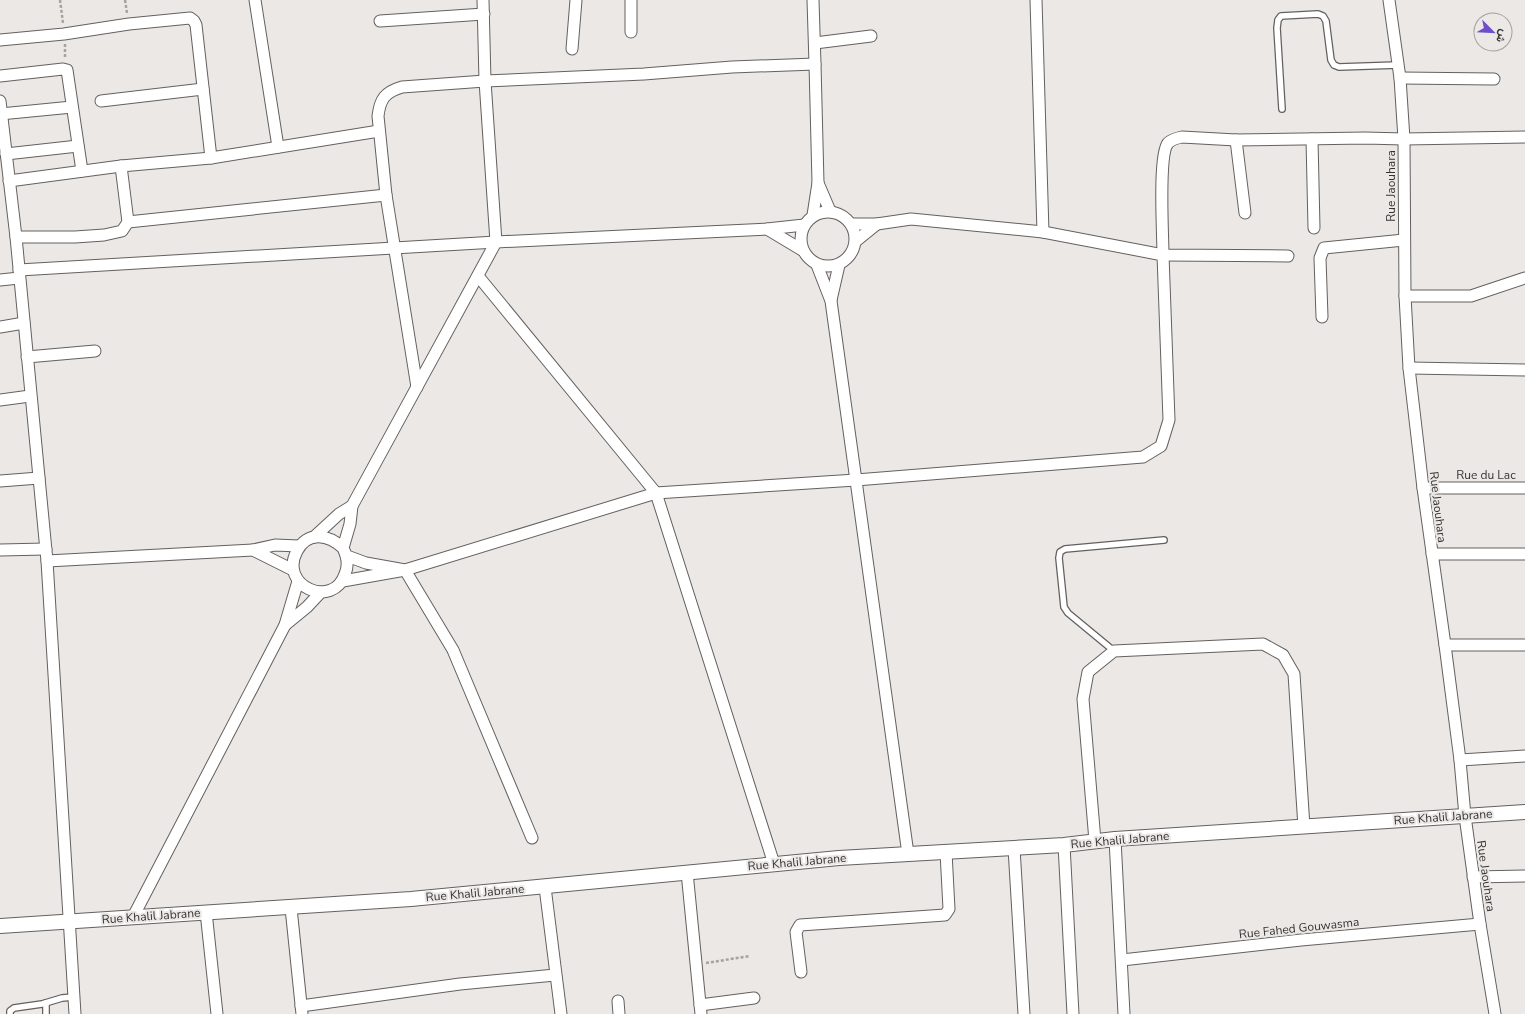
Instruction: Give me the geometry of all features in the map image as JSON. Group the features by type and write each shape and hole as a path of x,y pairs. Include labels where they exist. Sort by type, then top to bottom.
{"street":[{"path":"255,0 278,147"},
{"path":"483,0 485,81 496,242 352,506 345,552 347,570 343,581 337,587 321,592 308,589 298,581 293,570 294,557 299,546 306,540 314,537 325,537 335,541 345,552 366,563 404,570 453,650 532,838"},
{"path":"572,50 576,0"},
{"path":"630,32 631,0"},
{"path":"813,0 818,183 813,215 804,225 800,237 802,250 808,259 817,265 839,265"},
{"path":"1036,0 1043,232"},
{"name":"Rue Jaouhara","path":"1389,0 1400,78 1404,138 1405,296 1409,368 1423,488 1460,760 1465,816 1473,877 1495,1014"},
{"path":"380,21 484,14"},
{"path":"0,40 64,34 136,23 190,18 196,25 211,158"},
{"path":"815,43 871,36"},
{"path":"417,387 386,195 378,116 379,106 384,96 393,89 402,87 485,81 644,74 740,66 815,64"},
{"path":"0,76 64,69 67,72 82,171"},
{"path":"1400,78 1494,79"},
{"path":"101,100 203,89"},
{"path":"0,101 16,237 30,396 47,561 75,1014"},
{"path":"1,114 72,107"},
{"path":"9,181 121,166 211,158 380,131"},
{"path":"343,581 404,570 656,493 856,480 1143,456 1161,446 1169,420 1161,186 1164,150 1168,143 1174,138 1182,137 1236,140 1525,137"},
{"path":"1312,139 1314,228"},
{"path":"1236,140 1245,213"},
{"path":"6,154 78,146"},
{"path":"16,237 50,238 104,235 122,231 128,222 121,166"},
{"path":"818,183 830,211"},
{"path":"128,222 386,195"},
{"path":"813,215 830,211 843,215 852,224 856,241"},
{"path":"852,224 877,224 911,219 1043,232 1163,255 1288,256"},
{"path":"831,301 839,265 851,255 856,241 877,224"},
{"path":"0,280 19,274 394,248 767,229 804,225"},
{"path":"767,229 802,250"},
{"path":"1322,317 1320,258 1324,248 1404,240"},
{"path":"817,265 831,301 908,854"},
{"path":"478,276 656,493 774,864"},
{"path":"1405,296 1470,296 1525,278"},
{"path":"0,327 24,323"},
{"path":"27,357 95,350"},
{"path":"1409,368 1525,370"},
{"path":"0,400 30,396"},
{"path":"0,481 39,478"},
{"name":"Rue du Lac","path":"1423,488 1525,488"},
{"path":"314,537 339,514 352,506"},
{"path":"47,561 253,550 275,545 299,546"},
{"path":"0,550 46,549"},
{"path":"253,550 293,570"},
{"path":"1432,554 1525,554"},
{"path":"133,917 285,625 298,581"},
{"path":"285,625 307,607 321,592"},
{"path":"1095,841 1083,699 1088,672 1114,651 1263,644 1283,655 1294,674 1304,827"},
{"path":"1445,645 1525,645"},
{"path":"1460,760 1525,756"},
{"name":"Rue Khalil Jabrane","path":"0,926 206,912 291,908 545,887 774,864 1014,848 1116,839 1525,812"},
{"path":"1116,839 1124,1014"},
{"path":"1064,844 1073,1014"},
{"path":"1014,848 1024,1014"},
{"path":"801,972 796,932 800,925 945,915 949,908 946,852"},
{"path":"687,872 701,1010 754,998"},
{"path":"1473,877 1525,876"},
{"path":"545,887 561,1014"},
{"path":"291,908 301,1010 460,984 555,975"},
{"path":"206,912 217,1014"},
{"name":"Rue Fahed Gouwasma","path":"1122,960 1300,940 1480,924"},
{"path":"618,1001 619,1014"}],"lane":[{"path":"1282,109 1276,28 1278,20 1281,16 1318,14 1323,16 1326,21 1331,60 1334,65 1339,67 1398,65"},
{"path":"1114,651 1068,613 1064,607 1059,558 1060,552 1065,549 1164,540"},
{"path":"10,1014 10,1011 14,1008 74,997"},
{"path":"46,1003 46,1014"}],"path":[{"path":"696,964 750,956"}]}
